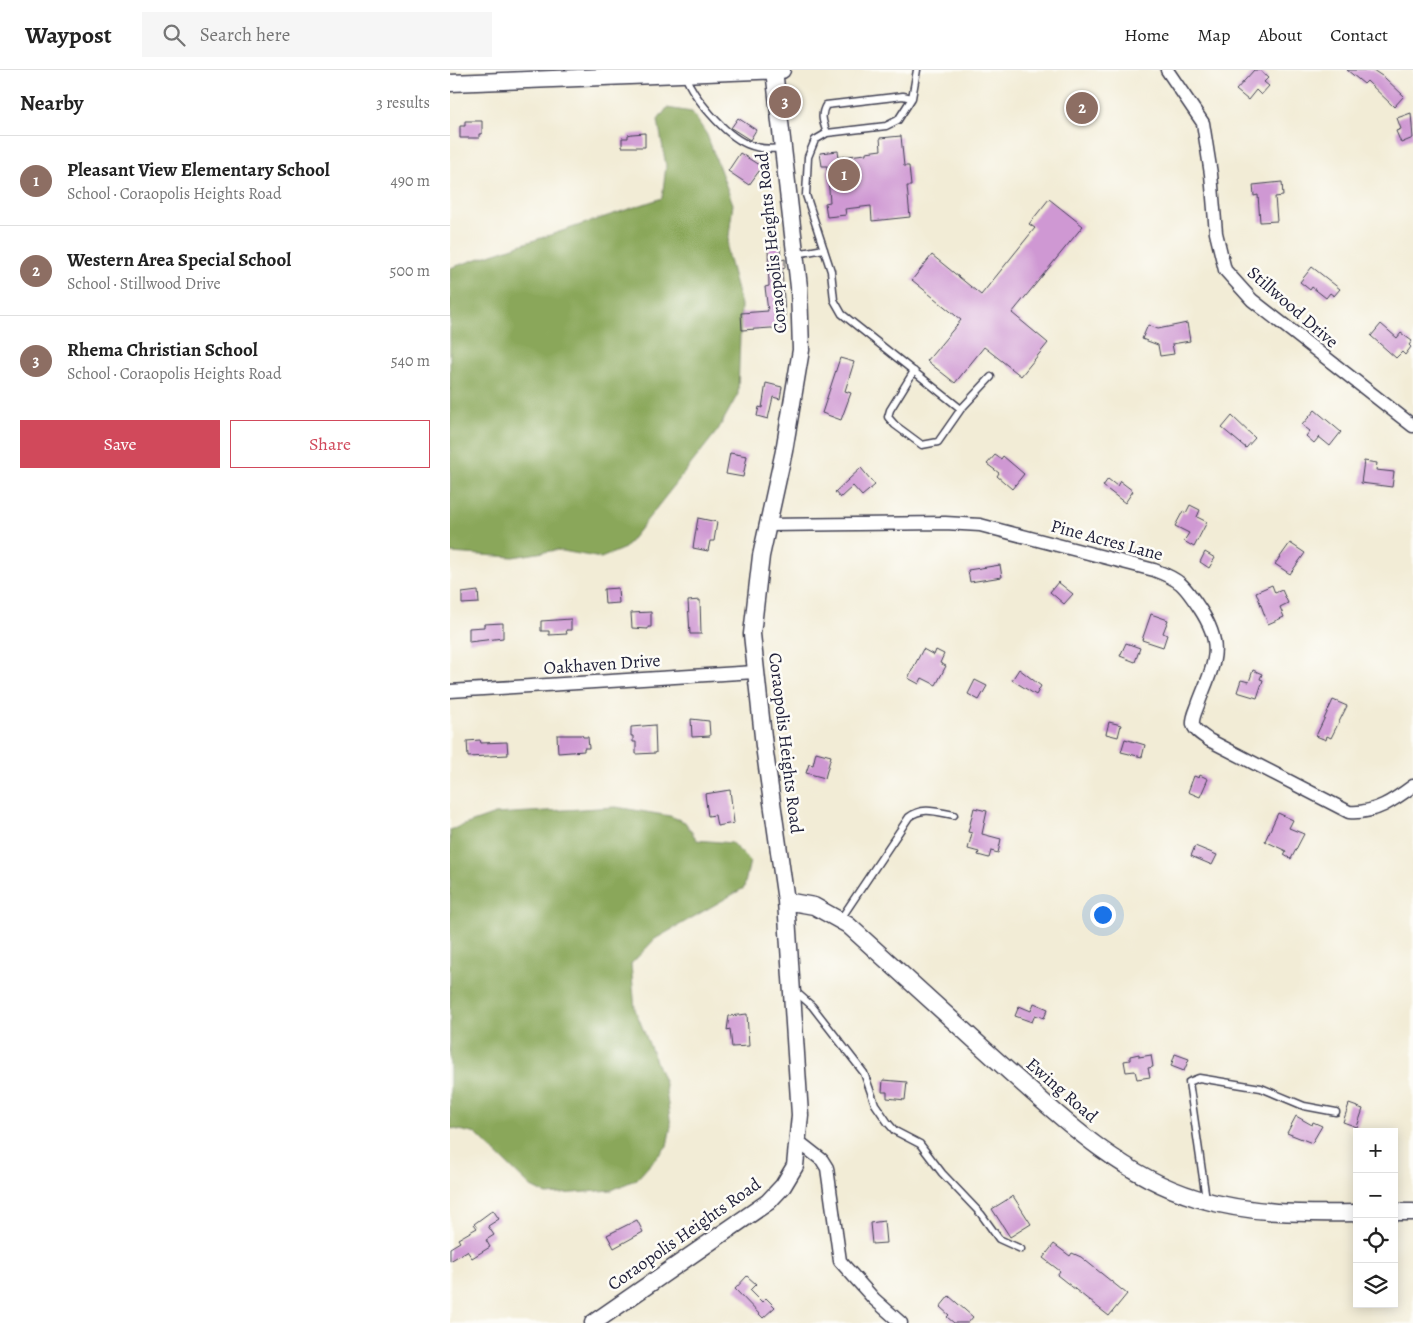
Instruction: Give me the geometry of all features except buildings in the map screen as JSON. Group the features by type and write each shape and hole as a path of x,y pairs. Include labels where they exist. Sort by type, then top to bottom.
{"street":[{"name":"Coraopolis Heights Road","path":"593,1323 768,1202 783,1186 795,1166 799,1142 798,1067 786,901 755,672 752,634 755,594 792,406 801,350 799,287 774,70"},
{"path":"450,83 685,74 718,71 782,70"},
{"name":"Stillwood Drive","path":"1167,70 1202,123 1212,174 1216,233 1225,270 1252,300 1413,426"},
{"name":"Pine Acres Lane","path":"768,525 945,523 980,525 1162,572 1176,578 1190,595 1213,631 1216,642 1214,662 1194,715 1193,725 1198,732 1209,740 1349,812 1372,810 1391,802 1413,786"},
{"name":"Oakhaven Drive","path":"450,691 755,672"},
{"name":"Ewing Road","path":"786,901 814,906 840,920 1076,1131 1119,1161 1160,1182 1207,1200 1266,1212 1353,1213"},
{"path":"799,1142 822,1160 827,1168 840,1261 874,1299 901,1323"},
{"path":"1398,1212 1413,1212"}],"lane":[{"path":"918,70 912,98 898,120 886,126 827,133 815,140 808,157 806,195 831,271 834,300 842,314 962,410"},
{"path":"685,74 690,88 728,131 746,144 767,150 782,148"},
{"path":"827,133 822,119 822,111 826,105 903,96 912,98"},
{"path":"795,254 824,249"},
{"path":"914,371 890,410 888,417 895,425 922,445 938,442 962,410 991,377"},
{"path":"840,920 909,817 919,810 954,815"},
{"path":"793,989 812,1006 864,1073 875,1104 892,1127 920,1144 942,1173 981,1214 999,1239 1021,1249"},
{"path":"1207,1200 1189,1082 1200,1078 1261,1088 1304,1106 1336,1112"}],"green space":[{"path":"667,108 692,112 707,135 733,204 727,252 741,305 738,394 718,430 625,548 601,558 557,550 513,557 450,553 450,268 662,198 666,166 658,120"},
{"path":"616,807 670,816 685,822 697,840 732,843 750,861 744,888 655,939 631,964 635,1009 665,1084 671,1126 667,1146 637,1179 612,1190 547,1195 531,1187 476,1134 450,1128 450,830 495,814"}],"place":[{"name":"Rhema Christian School","path":"785,102"},
{"name":"Western Area Special School","path":"1082,108"},
{"name":"Pleasant View Elementary School","path":"844,175"}]}
